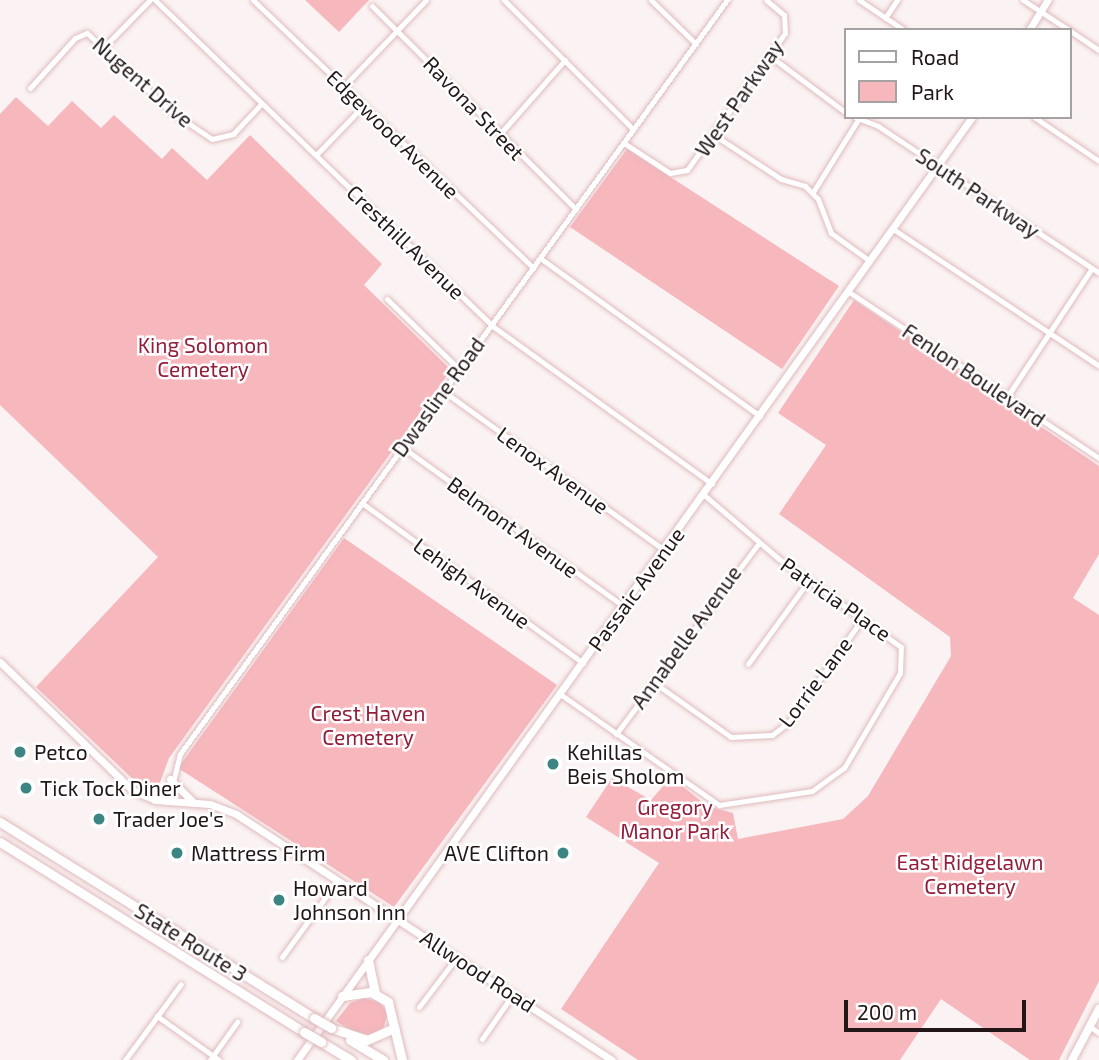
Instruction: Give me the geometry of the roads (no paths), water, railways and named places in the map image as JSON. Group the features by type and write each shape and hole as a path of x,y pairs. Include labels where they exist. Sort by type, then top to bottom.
{"highway":[{"name":"State Route 3","path":"0,822 383,1060"},
{"name":"State Route 3","path":"0,842 351,1060"},
{"path":"368,960 375,993 392,1008 401,1060"},
{"path":"344,993 375,993"},
{"path":"331,1028 367,1040 394,1028"},
{"path":"321,1042 342,1060"}],"main road":[{"path":"1073,1060 1099,1009"}],"street":[{"path":"104,47 152,0"},
{"name":"Cresthill Avenue","path":"152,0 491,325 712,484"},
{"name":"Edgewood Avenue","path":"253,0 533,268"},
{"path":"343,87 426,0"},
{"path":"504,0 634,129"},
{"path":"651,0 696,44"},
{"name":"Dwasline Road","path":"168,802 170,779 180,754 727,0"},
{"name":"West Parkway","path":"624,143 670,173 681,173 693,163 770,56 786,21 766,0"},
{"path":"859,0 901,28"},
{"path":"885,18 897,0"},
{"path":"1023,0 1066,28"},
{"path":"1029,28 1048,0"},
{"name":"Ravona Street","path":"372,6 576,209"},
{"path":"1071,31 1099,50"},
{"name":"Nugent Drive","path":"30,88 78,35 87,33 170,111 212,139 233,134 262,103"},
{"path":"770,56 844,111"},
{"path":"499,135 565,60"},
{"path":"316,155 363,106"},
{"path":"813,192 856,119"},
{"name":"South Parkway","path":"859,119 938,166 1099,273"},
{"name":"Passaic Avenue","path":"297,1060 712,484 971,119"},
{"path":"1037,119 1098,158"},
{"path":"714,135 781,179 813,192 831,233 870,261"},
{"path":"893,229 1099,366"},
{"path":"540,258 760,416"},
{"path":"1007,397 1092,268"},
{"name":"Fenlon Boulevard","path":"849,292 1099,458"},
{"path":"387,299 459,369"},
{"name":"Lenox Avenue","path":"443,391 664,550"},
{"name":"Belmont Avenue","path":"402,447 623,607"},
{"name":"Patricia Place","path":"560,694 719,805 742,805 827,785 844,768 903,666 901,647 759,542 738,519 704,495"},
{"name":"Lehigh Avenue","path":"362,503 583,663"},
{"name":"Annabelle Avenue","path":"616,733 759,542"},
{"path":"748,664 809,580"},
{"name":"Lorrie Lane","path":"653,682 731,737 772,734 789,722 863,618"},
{"name":"Allwood Road","path":"0,662 120,780 138,793 168,802 193,802 227,809 612,1060"},
{"path":"170,779 193,802"},
{"path":"282,957 338,880"},
{"path":"419,1007 457,957"},
{"path":"125,1060 181,984"},
{"path":"482,1039 513,994"},
{"path":"157,1016 214,1059 237,1022"},
{"path":"1089,1026 1099,1033"}],"place":[{"name":"Petco","path":"20,752"},
{"name":"Kehillas Beis Sholom","path":"553,764"},
{"name":"Tick Tock Diner","path":"26,788"},
{"name":"Trader Joe's","path":"99,819"},
{"name":"Mattress Firm","path":"177,853"},
{"name":"AVE Clifton","path":"563,853"},
{"name":"Howard Johnson Inn","path":"279,900"}],"park label":[{"name":"King Solomon Cemetery","path":"203,357"},
{"name":"Crest Haven Cemetery","path":"368,725"},
{"name":"Gregory Manor Park","path":"675,819"},
{"name":"East Ridgelawn Cemetery","path":"970,874"}]}
